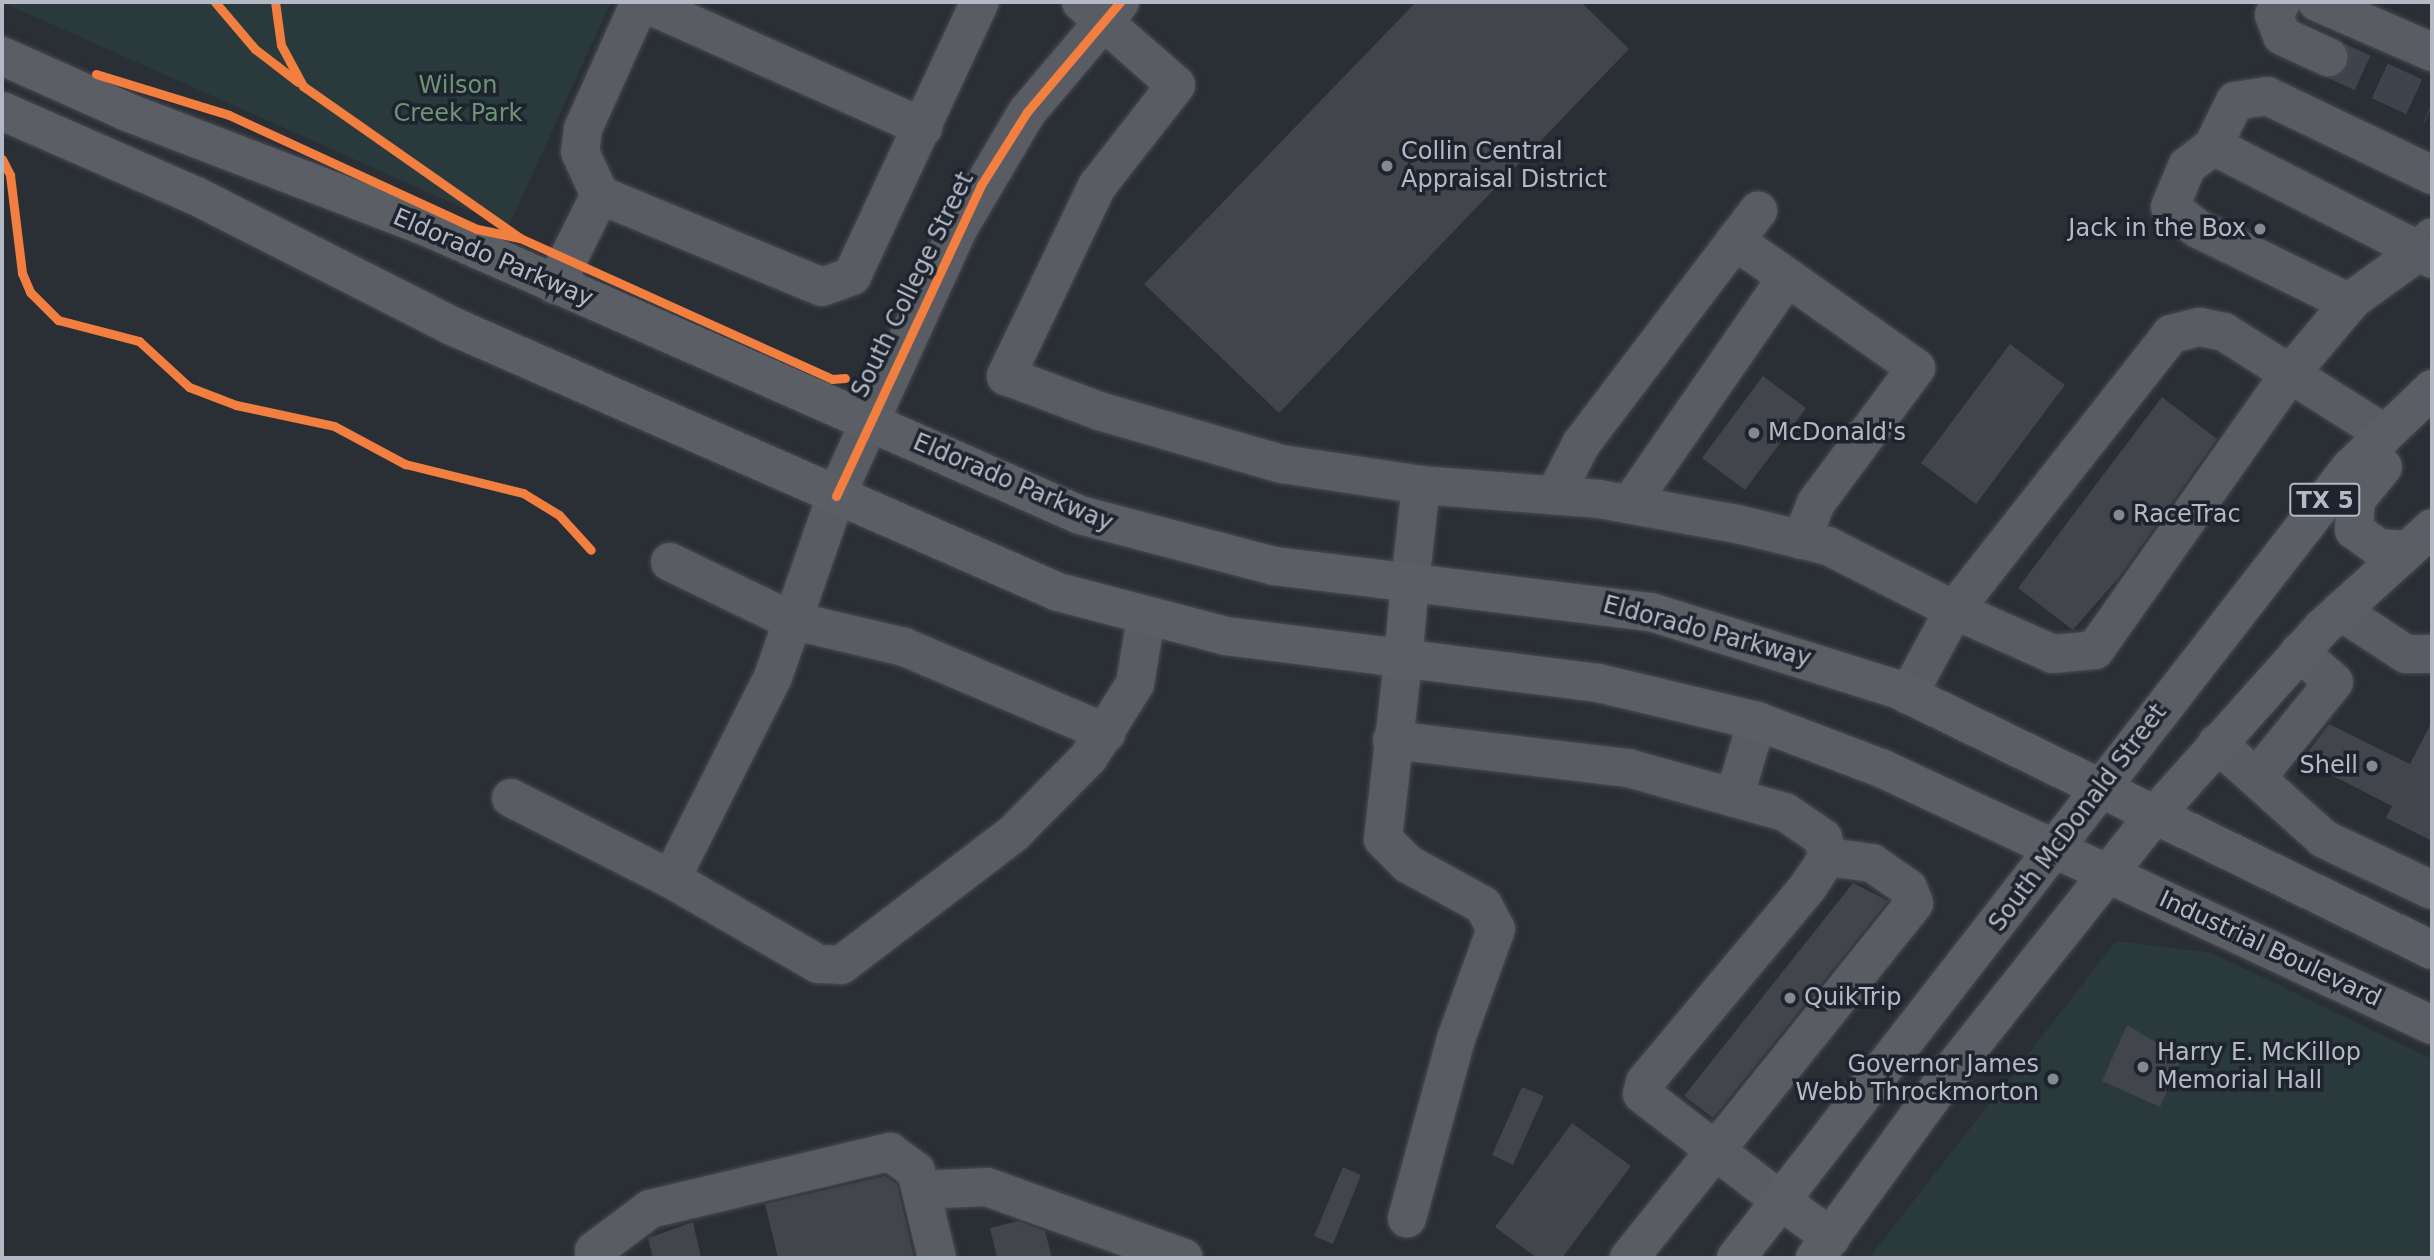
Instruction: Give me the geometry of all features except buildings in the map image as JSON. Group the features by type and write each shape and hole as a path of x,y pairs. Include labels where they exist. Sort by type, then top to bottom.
{"main road":[{"name":"Eldorado Parkway","path":"2,56 127,112 429,228 868,421 1123,529 1274,566 1651,612 1805,657 1908,695 2103,785 2153,817"},
{"path":"2,111 132,170 400,302 999,569 1146,618 1292,648 1598,683 1757,721 1881,768 2055,849"},
{"name":"South McDonald Street","path":"1736,1258 2103,785 2382,432 2432,389"},
{"path":"2420,539 2379,548 2362,539 2352,509 2361,490 2432,415"},
{"path":"1781,1200 1823,1248 1951,1071 2153,817 2299,652 2420,539"},
{"path":"1403,661 1410,582"},
{"path":"2153,817 2432,950"},
{"name":"Industrial Boulevard","path":"2055,849 2432,1026"},
{"path":"1901,1047 1951,1071"}],"street":[{"path":"923,127 641,2 583,130 580,152 600,195 787,276 822,287 839,285 852,276 923,127 980,2"},
{"path":"2281,2 2274,15 2282,36 2328,57"},
{"path":"2317,2 2432,52"},
{"path":"1101,8 1176,85 1097,186 1006,376 1282,464 1421,485 1555,495 1630,504 1828,547 1954,610 2053,654 2095,650 2290,374 2350,303 2428,249 2213,146"},
{"name":"South College Street","path":"671,879 773,677 790,620 836,496 868,421 981,185 1027,112 1101,8"},
{"path":"2350,303 2198,229 2170,207 2187,166 2213,146 2235,101 2267,96 2432,175"},
{"path":"555,285 600,195"},
{"path":"1555,495 1581,444 1758,211"},
{"path":"1735,241 1916,368 1816,503 1801,540"},
{"path":"1630,504 1787,277"},
{"path":"1908,695 1954,610 2171,334 2200,327 2224,332 2382,432"},
{"path":"1410,582 1421,485"},
{"path":"670,562 790,620 904,647 1107,733"},
{"path":"2340,611 2406,654 2432,653"},
{"path":"511,798 671,879 818,964 841,965 1014,833 1107,733 1135,684 1146,618"},
{"path":"2257,777 2334,682 2299,652"},
{"path":"1403,661 1392,740 1383,839 1408,864 1483,905 1496,929 1456,1039 1407,1218"},
{"path":"1734,798 1757,721"},
{"path":"1392,740 1557,755 1734,798 1808,823 1828,857"},
{"path":"2217,743 2325,839 2432,890"},
{"path":"2302,888 2325,839"},
{"path":"1781,1200 1643,1101 1644,1082 1828,857"},
{"path":"1629,1258 1914,903 1908,888 1872,863 1828,857"},
{"path":"594,1258 594,1251 650,1209 890,1152 916,1171 937,1258"},
{"path":"921,1190 988,1186 1184,1258"}],"green space":[{"name":"Wilson Creek Park","path":"2,2 611,2 508,228"},
{"path":"2116,941 2212,953 2432,1059 2432,1258 1869,1258"}],"tunnel":[{"path":"2328,57 2432,105"}],"cycle path":[{"path":"215,2 255,49 298,82"},
{"path":"96,74 229,115 477,229 520,238 303,86 281,45 275,2"},
{"path":"836,496 981,185 1027,112 1120,2"},
{"path":"2,159 10,175 22,273 30,292 58,320 139,341 189,387 236,405 334,426 405,464 523,493 559,515 591,550"},
{"path":"520,238 832,379 845,378"}],"place":[{"name":"Collin Central Appraisal District","path":"1387,166"},
{"name":"Jack in the Box","path":"2260,229"},
{"name":"McDonald's","path":"1754,433"},
{"name":"RaceTrac","path":"2119,515"},
{"name":"Shell","path":"2372,766"},
{"name":"QuikTrip","path":"1790,998"},
{"name":"Harry E. McKillop Memorial Hall","path":"2143,1067"},
{"name":"Governor James Webb Throckmorton","path":"2053,1079"}]}
